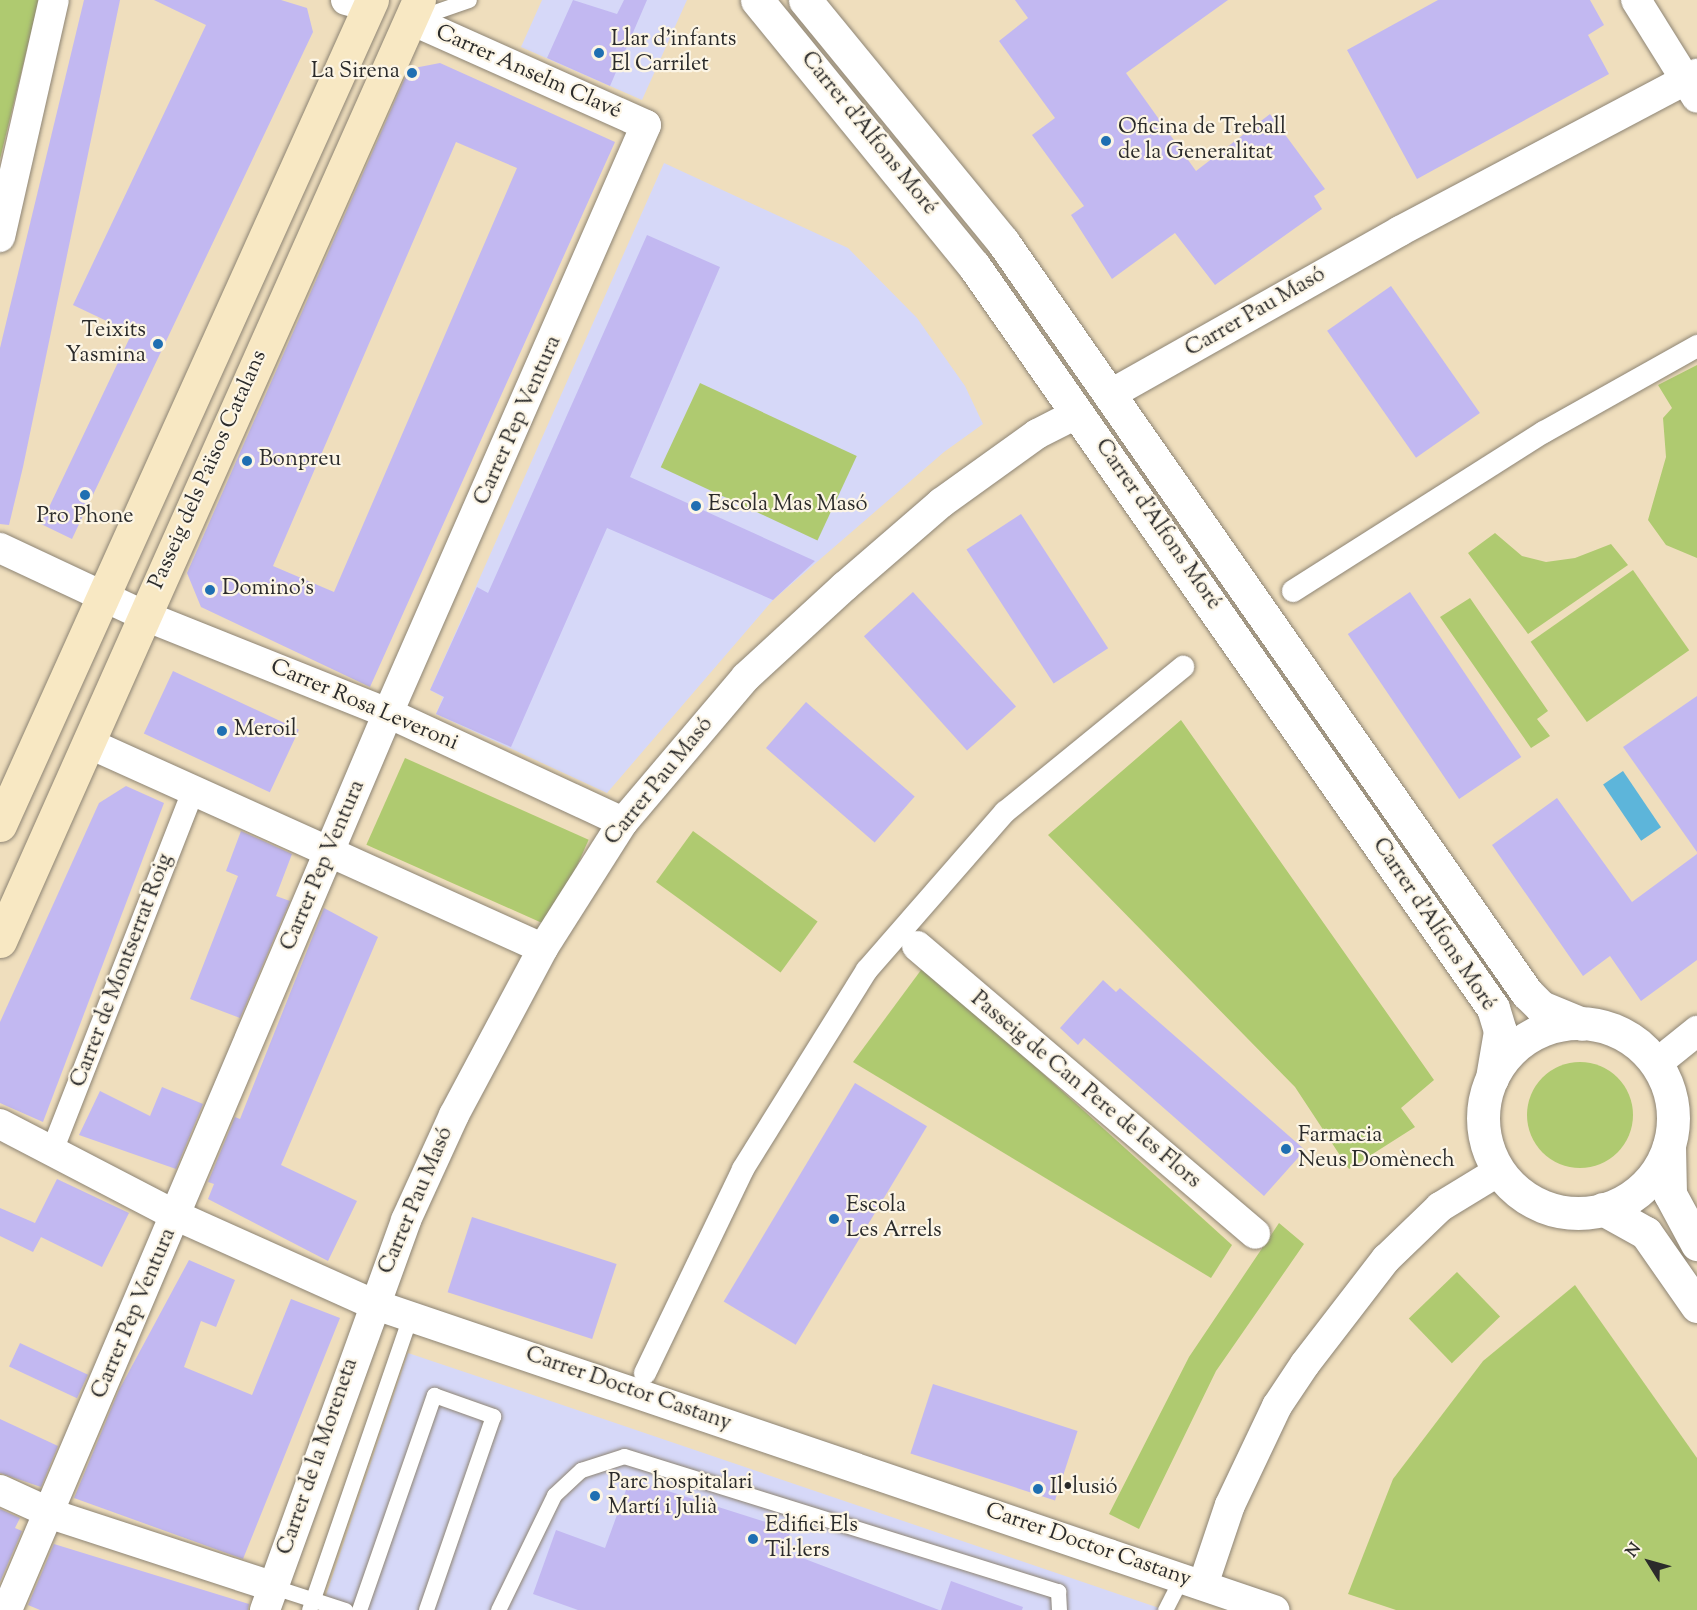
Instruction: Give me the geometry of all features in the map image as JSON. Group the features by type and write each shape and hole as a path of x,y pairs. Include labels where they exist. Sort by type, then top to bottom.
{"main road":[{"path":"0,825 102,598 362,2"},
{"name":"Passeig dels Països Catalans","path":"0,941 415,10"}],"street":[{"path":"0,237 54,0"},
{"name":"Carrer d'Alfons Moré","path":"757,0 974,267 1493,1008 1500,1030 1492,1078"},
{"name":"Carrer d'Alfons Moré","path":"805,0 1003,242 1527,993 1541,1007 1582,1024"},
{"path":"1636,0 1693,84"},
{"name":"Carrer Anselm Clavé","path":"415,10 646,124"},
{"name":"Carrer Pau Masó","path":"1111,394 1400,231 1693,84"},
{"name":"Carrer Pep Ventura","path":"7,1610 177,1216 388,713 646,124"},
{"path":"1293,591 1544,432 1697,346"},
{"name":"Carrer Pau Masó","path":"374,1304 454,1115 543,948 622,822 746,677 845,586 941,503 1037,434 1078,413"},
{"name":"Carrer Rosa Leveroni","path":"0,548 102,598 388,713 622,822"},
{"path":"645,1373 743,1168 867,970 1005,812 1183,667"},
{"path":"88,743 543,948"},
{"name":"Carrer de Montserrat Roig","path":"52,1151 193,791"},
{"name":"Passeig de Can Pere de les Flors","path":"917,946 1255,1234"},
{"path":"1669,1144 1661,1165 1638,1192 1603,1209 1564,1212 1539,1205 1499,1171 1483,1122 1492,1078 1509,1052 1529,1036 1582,1024 1615,1030 1656,1064 1670,1096 1670,1194 1697,1244"},
{"path":"1656,1064 1697,1031"},
{"name":"Carrer Doctor Castany","path":"0,1125 177,1216 374,1304 1274,1610"},
{"path":"1192,1581 1277,1406 1305,1365 1386,1259 1440,1208 1499,1171"},
{"path":"1603,1209 1646,1233 1697,1306"},
{"name":"Carrer de la Moreneta","path":"269,1598 374,1304"},
{"path":"0,1490 49,1512 269,1598"}],"lane":[{"path":"415,10 469,0"},
{"path":"311,1605 410,1316"},
{"path":"359,1610 434,1395 493,1416 426,1610"},
{"path":"498,1610 554,1495 581,1470 624,1456 1058,1591 1059,1610"},
{"path":"1166,1610 1192,1581"},
{"path":"269,1598 345,1610"}],"shaded area":[{"name":"Llar d'infants El Carrilet","path":"542,0 687,0 642,100 521,47"},
{"name":"Escola Mas Masó","path":"664,163 848,248 917,318 965,386 983,424 944,452 773,600 607,793 436,714 443,697 430,690"},
{"name":"Parc hospitalari Martí i Julià","path":"408,1353 530,1394 1165,1610 321,1610"}],"green space":[{"path":"0,0 39,0 0,159"},
{"path":"1697,365 1697,558 1666,545 1648,520 1666,457 1663,418 1672,408 1658,385"},
{"path":"700,383 857,456 817,540 661,467"},
{"path":"1495,533 1522,556 1546,562 1575,558 1611,544 1628,565 1528,634 1468,553"},
{"path":"1633,570 1689,650 1587,722 1531,642"},
{"path":"1470,598 1548,711 1537,719 1550,736 1531,748 1440,617"},
{"path":"1181,720 1434,1080 1401,1108 1415,1127 1349,1169 1295,1087 1048,835"},
{"path":"405,758 589,840 550,927 366,845"},
{"path":"693,831 818,922 781,972 656,882"},
{"path":"924,966 1232,1245 1211,1278 853,1062"},
{"path":"1580,1062 1600,1066 1618,1077 1629,1095 1633,1115 1629,1135 1618,1153 1600,1164 1580,1168 1560,1164 1542,1153 1531,1135 1527,1115 1531,1095 1542,1077 1560,1066"},
{"path":"1279,1223 1304,1244 1216,1371 1139,1529 1109,1514 1189,1357"},
{"path":"1457,1272 1500,1317 1452,1363 1409,1319"},
{"path":"1575,1285 1697,1458 1697,1610 1396,1610 1348,1594 1393,1479 1483,1361"}],"water":[{"path":"1623,771 1661,827 1641,841 1603,784"}],"building":[{"path":"84,0 120,0 23,467 9,525 0,524 0,348"},
{"path":"154,0 281,0 307,8 313,32 72,539 41,524 132,333 73,305 206,25"},
{"path":"573,0 617,14 624,0 647,0 610,86 547,58"},
{"name":"Oficina de Treball de la Generalitat","path":"1015,0 1228,0 1126,73 1196,171 1270,114 1325,189 1314,196 1322,209 1215,285 1175,233 1112,279 1071,215 1084,206 1032,135 1055,118 999,41 1028,18"},
{"path":"1438,0 1590,0 1604,25 1588,35 1609,74 1417,179 1347,50"},
{"path":"440,63 615,142 370,687 201,607 187,573 409,69","holes":["456,142 517,168 334,592 273,566"]},
{"path":"647,235 720,267 630,477 815,561 773,600 607,528 511,747 436,714 444,697 430,690 477,587 488,593"},
{"path":"1391,286 1480,413 1416,458 1327,331"},
{"path":"1021,514 1108,648 1054,684 966,549"},
{"path":"913,592 1016,706 967,751 864,636"},
{"path":"1410,592 1521,757 1459,799 1348,634"},
{"name":"Meroil","path":"173,671 299,730 270,792 144,734"},
{"path":"1697,696 1697,852 1623,747"},
{"path":"806,702 915,796 875,843 766,748"},
{"path":"126,786 164,803 43,1122 0,1103 0,1022 99,803"},
{"path":"1557,798 1632,902 1697,854 1697,960 1641,1001 1610,956 1583,976 1492,845"},
{"path":"241,831 292,854 276,896 290,901 240,1018 190,999 238,876 226,871"},
{"path":"324,908 378,937 281,1165 357,1201 328,1261 208,1199 214,1184 208,1182 235,1117 240,1119"},
{"path":"1103,980 1116,992 1120,988 1305,1150 1264,1196 1084,1038 1078,1045 1060,1028"},
{"name":"Escola Les Arrels","path":"855,1083 927,1126 796,1345 724,1302"},
{"path":"162,1087 203,1104 176,1169 79,1135 100,1091 150,1116"},
{"path":"57,1179 129,1213 102,1267 41,1237 33,1252 0,1236 0,1208 35,1223"},
{"path":"472,1217 617,1264 592,1339 448,1292"},
{"path":"189,1260 235,1280 216,1327 201,1321 184,1367 252,1395 291,1299 340,1318 243,1559 74,1498 119,1390"},
{"path":"20,1343 88,1375 77,1398 9,1367"},
{"path":"933,1384 1078,1431 1055,1500 910,1453"},
{"path":"0,1419 58,1446 41,1487 0,1473"},
{"name":"Edifici Els Til·lers","path":"630,1479 791,1530 784,1551 939,1610 578,1610 533,1594 556,1530 605,1548"},
{"path":"0,1509 20,1518 15,1528 22,1531 0,1582"},
{"path":"54,1544 249,1604 248,1610 40,1610 28,1605"},
{"path":"951,1581 1023,1607 1022,1610 941,1610"}],"place":[{"name":"Llar d'infants El Carrilet","path":"599,53"},
{"name":"La Sirena","path":"412,73"},
{"name":"Oficina de Treball de la Generalitat","path":"1106,141"},
{"name":"Teixits Yasmina","path":"158,344"},
{"name":"Bonpreu","path":"247,461"},
{"name":"Pro Phone","path":"85,495"},
{"name":"Escola Mas Masó","path":"696,506"},
{"name":"Domino's","path":"210,590"},
{"name":"Meroil","path":"222,731"},
{"name":"Farmacia Neus Domènech","path":"1286,1149"},
{"name":"Escola Les Arrels","path":"834,1219"},
{"name":"Il•lusió","path":"1038,1489"},
{"name":"Parc hospitalari Martí i Julià","path":"595,1496"},
{"name":"Edifici Els Til·lers","path":"753,1539"}]}
